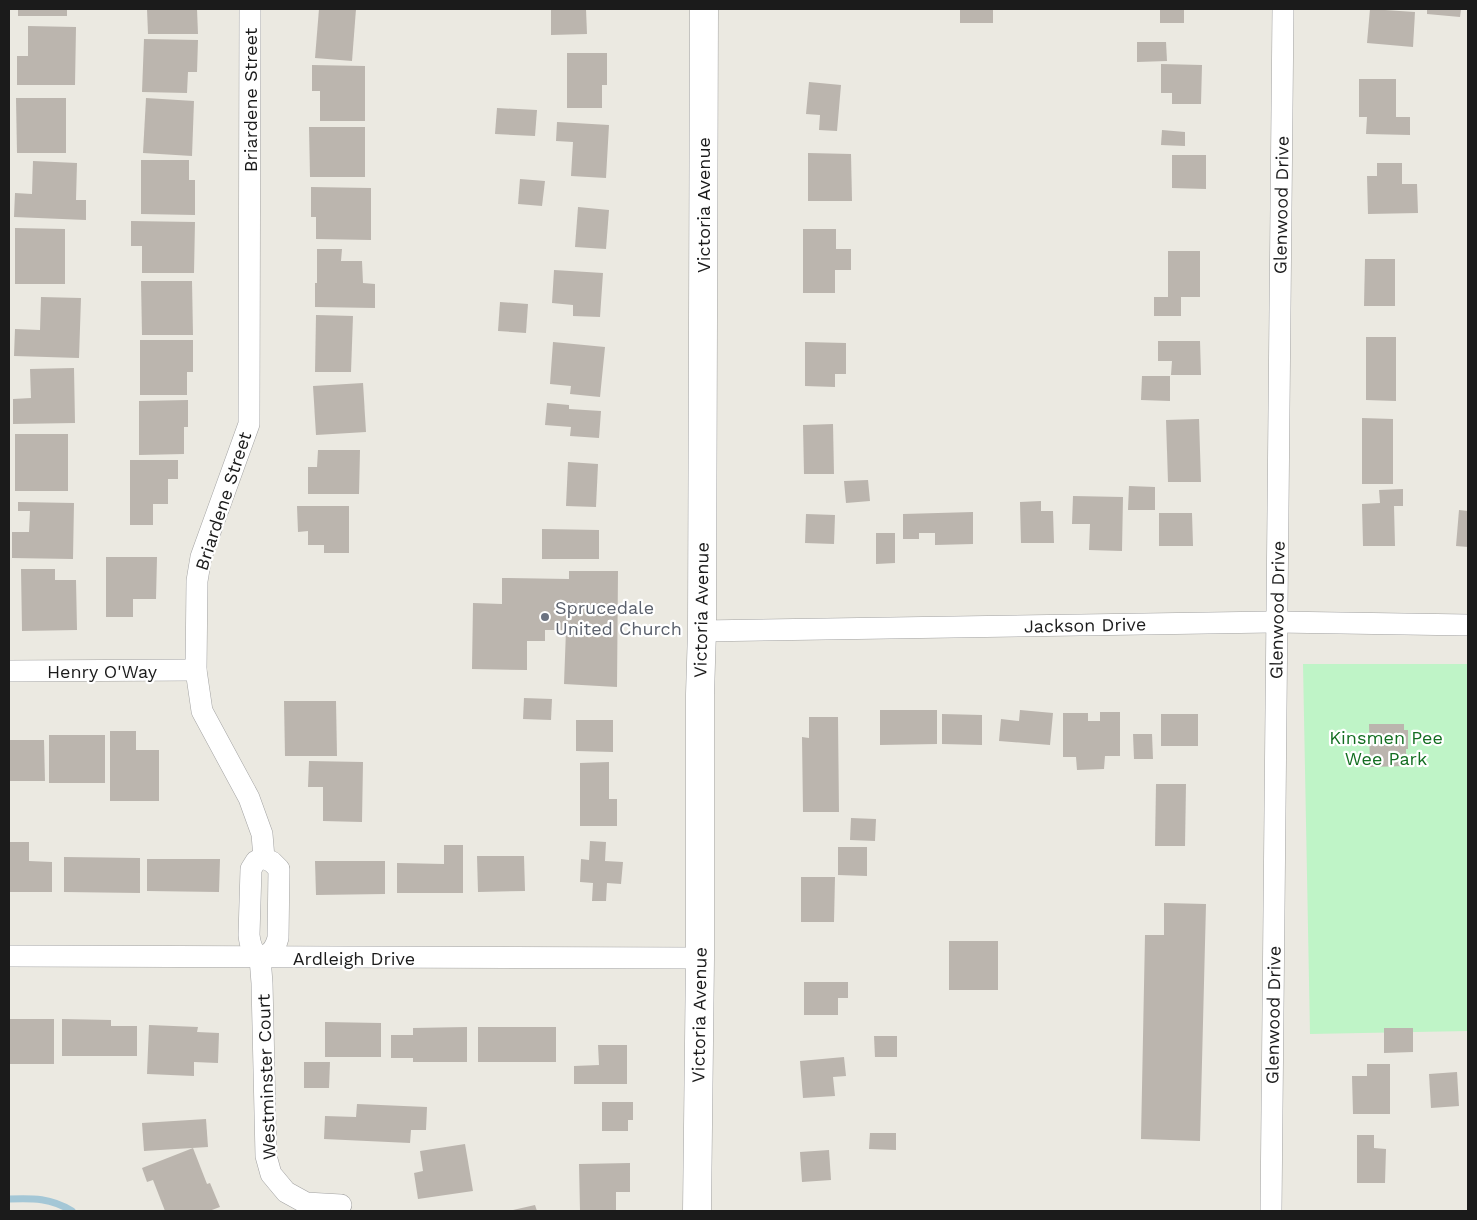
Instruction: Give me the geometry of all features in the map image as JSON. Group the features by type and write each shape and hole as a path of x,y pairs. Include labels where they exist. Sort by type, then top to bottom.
{"street":[{"name":"Briardene Street","path":"250,9 249,424 201,557 197,581 196,670 202,711 249,798 262,834 264,858"},
{"name":"Victoria Avenue","path":"697,1211 702,631 704,9"},
{"name":"Glenwood Drive","path":"1270,1211 1283,9"},
{"name":"Jackson Drive","path":"702,631 1277,622 1468,625"},
{"name":"Henry O'Way","path":"9,671 196,670"},
{"path":"264,858 272,862 279,870 278,938 275,948 260,958 253,952 250,944 251,869 256,861 264,858"},
{"name":"Ardleigh Drive","path":"9,956 700,958"},
{"name":"Westminster Court","path":"260,958 266,1156 271,1174 286,1192 306,1202 341,1205"}],"green space":[{"name":"Kinsmen Pee Wee Park","path":"1303,664 1468,664 1468,1031 1310,1034"}],"building":[{"path":"18,9 67,9 67,16 18,16"},
{"path":"147,9 197,9 198,34 148,34"},
{"path":"319,9 356,9 352,61 315,58"},
{"path":"551,9 586,9 587,34 551,35"},
{"path":"960,9 993,9 993,23 960,23"},
{"path":"1160,9 1184,9 1184,23 1160,23"},
{"path":"1370,9 1415,12 1413,47 1367,43"},
{"path":"1427,9 1461,9 1460,17 1427,14"},
{"path":"28,26 76,27 75,85 17,85 17,56 28,56"},
{"path":"144,39 198,40 197,72 188,72 187,93 142,92"},
{"path":"1137,42 1166,42 1167,61 1137,62"},
{"path":"567,53 607,53 607,85 602,85 602,108 567,108"},
{"path":"1161,64 1202,65 1201,104 1172,104 1172,93 1161,93"},
{"path":"312,65 365,66 365,121 320,121 320,91 312,91"},
{"path":"1359,79 1396,79 1396,117 1410,117 1410,135 1366,134 1367,117 1359,117"},
{"path":"809,82 841,85 837,131 819,130 820,115 806,114"},
{"path":"16,98 66,98 66,153 17,153"},
{"path":"146,98 194,101 192,156 143,153"},
{"path":"497,108 537,110 535,136 495,134"},
{"path":"557,122 609,125 606,178 571,176 573,142 556,141"},
{"path":"309,127 365,127 365,177 310,177"},
{"path":"1162,130 1185,132 1185,146 1161,145"},
{"path":"808,153 851,154 852,201 808,201"},
{"path":"1172,155 1206,155 1206,189 1172,188"},
{"path":"141,160 189,160 189,180 195,180 195,215 141,214"},
{"path":"33,161 77,163 76,200 86,200 86,220 14,217 15,193 32,194"},
{"path":"1377,163 1402,163 1402,184 1417,184 1418,213 1368,214 1367,176 1377,176"},
{"path":"520,179 545,181 542,206 518,204"},
{"path":"311,187 371,188 371,240 316,239 316,217 311,217"},
{"path":"578,207 609,210 606,249 575,247"},
{"path":"131,221 195,222 194,273 142,273 142,246 131,246"},
{"path":"15,228 65,229 65,284 15,284"},
{"path":"803,229 836,229 836,249 851,249 851,270 835,270 835,293 803,293"},
{"path":"317,249 342,249 341,261 362,261 363,283 375,284 375,308 315,307"},
{"path":"1168,251 1200,251 1200,297 1181,297 1181,316 1154,316 1154,297 1168,297"},
{"path":"1365,259 1395,259 1395,306 1364,306"},
{"path":"554,270 603,273 600,317 573,316 573,305 552,303"},
{"path":"141,281 192,281 193,335 142,335"},
{"path":"41,297 81,298 79,358 14,356 15,329 40,330"},
{"path":"500,302 528,304 526,333 498,331"},
{"path":"316,315 353,316 351,372 315,372"},
{"path":"1366,337 1396,337 1396,401 1366,400"},
{"path":"140,340 193,340 193,372 187,372 187,395 140,395"},
{"path":"1158,341 1200,341 1201,375 1171,375 1172,361 1158,361"},
{"path":"553,342 605,347 600,397 570,394 571,386 550,384"},
{"path":"805,342 846,343 846,374 835,374 835,387 805,386"},
{"path":"74,368 75,423 13,424 13,399 31,398 30,369"},
{"path":"1142,376 1170,376 1170,401 1141,400"},
{"path":"363,383 366,432 316,435 313,386"},
{"path":"188,400 188,427 184,427 184,454 139,455 139,401"},
{"path":"547,403 569,405 569,409 601,411 599,438 570,436 571,427 545,425"},
{"path":"1362,418 1393,419 1393,484 1362,484"},
{"path":"1199,419 1201,482 1168,482 1166,420"},
{"path":"833,424 834,474 804,474 803,425"},
{"path":"15,434 68,434 68,491 15,491"},
{"path":"318,450 360,450 359,494 308,494 308,467 317,467"},
{"path":"130,460 178,460 178,479 168,479 168,504 153,504 153,525 130,525"},
{"path":"568,462 598,464 596,507 566,506"},
{"path":"868,480 870,501 846,503 844,481"},
{"path":"1129,486 1155,487 1155,510 1128,510"},
{"path":"1403,489 1403,506 1394,506 1395,546 1363,546 1362,504 1380,503 1379,490"},
{"path":"1073,496 1123,497 1122,551 1089,550 1090,524 1072,524"},
{"path":"1041,501 1041,511 1053,511 1054,543 1021,543 1020,502"},
{"path":"18,502 74,503 73,559 12,558 12,532 29,532 30,511 18,511"},
{"path":"297,506 349,506 349,553 324,553 324,545 308,545 308,531 298,532"},
{"path":"1459,510 1468,511 1468,547 1456,546"},
{"path":"973,512 973,544 935,545 935,533 919,533 919,539 903,539 903,514"},
{"path":"1159,513 1192,513 1193,546 1159,546"},
{"path":"806,514 835,515 834,544 805,543"},
{"path":"542,529 599,530 599,559 542,559"},
{"path":"876,533 895,533 895,563 876,564"},
{"path":"106,557 157,557 156,599 133,599 133,617 106,617"},
{"path":"21,569 55,569 55,580 76,580 77,630 22,631"},
{"name":"Sprucedale United Church","path":"569,571 618,571 617,687 564,684 566,630 545,630 545,641 527,641 527,670 472,669 473,603 502,604 502,578 569,579"},
{"path":"524,698 552,699 551,720 523,719"},
{"path":"284,701 336,701 337,756 285,756"},
{"path":"880,710 937,710 937,744 880,745"},
{"path":"1020,710 1053,713 1050,745 999,741 1001,719 1019,721"},
{"path":"1100,712 1120,712 1120,756 1105,756 1104,769 1077,770 1076,757 1063,757 1063,713 1088,713 1088,721 1100,721"},
{"path":"942,714 982,715 982,745 942,744"},
{"path":"1161,714 1198,714 1198,746 1161,746"},
{"path":"809,717 838,717 839,812 803,812 802,737 809,738"},
{"path":"576,720 613,720 613,752 576,751"},
{"path":"1369,724 1404,724 1404,730 1408,730 1406,766 1370,767"},
{"path":"110,731 136,731 136,750 159,750 159,801 110,801"},
{"path":"1133,734 1152,734 1153,759 1134,759"},
{"path":"49,735 105,735 105,783 49,783"},
{"path":"9,740 44,740 45,781 9,781"},
{"path":"309,761 363,762 362,822 323,821 323,787 308,787"},
{"path":"609,762 609,799 617,799 617,826 580,826 580,763"},
{"path":"1156,784 1186,784 1185,846 1155,846"},
{"path":"851,818 876,819 875,841 850,840"},
{"path":"590,841 606,842 605,861 623,862 621,884 607,883 606,901 592,901 593,883 580,882 581,859 589,860"},
{"path":"9,842 29,842 29,861 52,862 52,892 9,892"},
{"path":"444,845 463,845 463,893 397,893 397,863 444,864"},
{"path":"838,847 867,847 867,876 838,875"},
{"path":"477,856 524,856 525,891 478,892"},
{"path":"64,857 140,858 140,893 64,892"},
{"path":"147,859 220,859 219,892 147,891"},
{"path":"315,861 385,861 385,894 316,895"},
{"path":"801,877 835,877 834,922 801,922"},
{"path":"1164,903 1206,904 1200,1141 1141,1139 1145,935 1164,935"},
{"path":"949,941 998,941 998,990 949,990"},
{"path":"804,982 848,982 848,998 838,998 838,1015 804,1015"},
{"path":"9,1019 54,1019 54,1064 9,1064"},
{"path":"62,1019 111,1020 111,1026 137,1026 137,1056 62,1056"},
{"path":"325,1022 381,1023 381,1057 325,1057"},
{"path":"149,1025 198,1027 197,1032 219,1033 218,1063 194,1062 194,1076 147,1074"},
{"path":"467,1027 467,1062 413,1062 413,1058 391,1058 391,1035 413,1035 413,1028"},
{"path":"478,1027 556,1027 556,1062 478,1062"},
{"path":"1384,1028 1413,1028 1413,1052 1384,1053"},
{"path":"874,1036 897,1036 897,1057 875,1057"},
{"path":"598,1045 627,1045 627,1084 574,1084 574,1066 599,1065"},
{"path":"844,1057 846,1076 833,1077 835,1096 803,1098 800,1061"},
{"path":"304,1062 330,1062 329,1088 304,1088"},
{"path":"1367,1064 1390,1064 1390,1114 1353,1114 1352,1076 1367,1076"},
{"path":"1457,1072 1459,1106 1431,1108 1429,1074"},
{"path":"602,1102 633,1102 633,1120 628,1120 628,1131 602,1131"},
{"path":"357,1104 427,1107 426,1130 411,1130 410,1143 324,1139 325,1116 356,1117"},
{"path":"206,1119 208,1147 144,1151 142,1123"},
{"path":"870,1133 896,1133 896,1150 869,1149"},
{"path":"1357,1135 1374,1135 1374,1148 1386,1149 1385,1183 1357,1183"},
{"path":"465,1144 473,1191 418,1199 414,1173 423,1171 420,1151"},
{"path":"193,1148 207,1184 210,1183 220,1207 209,1211 165,1211 153,1180 147,1182 142,1168"},
{"path":"829,1150 831,1180 802,1182 800,1152"},
{"path":"630,1163 630,1192 616,1192 616,1211 580,1211 579,1164"},
{"path":"535,1205 537,1211 513,1211 513,1210"}],"waterway":[{"path":"9,1199 49,1201 72,1211"}],"place":[{"name":"Sprucedale United Church","path":"545,617"}]}
